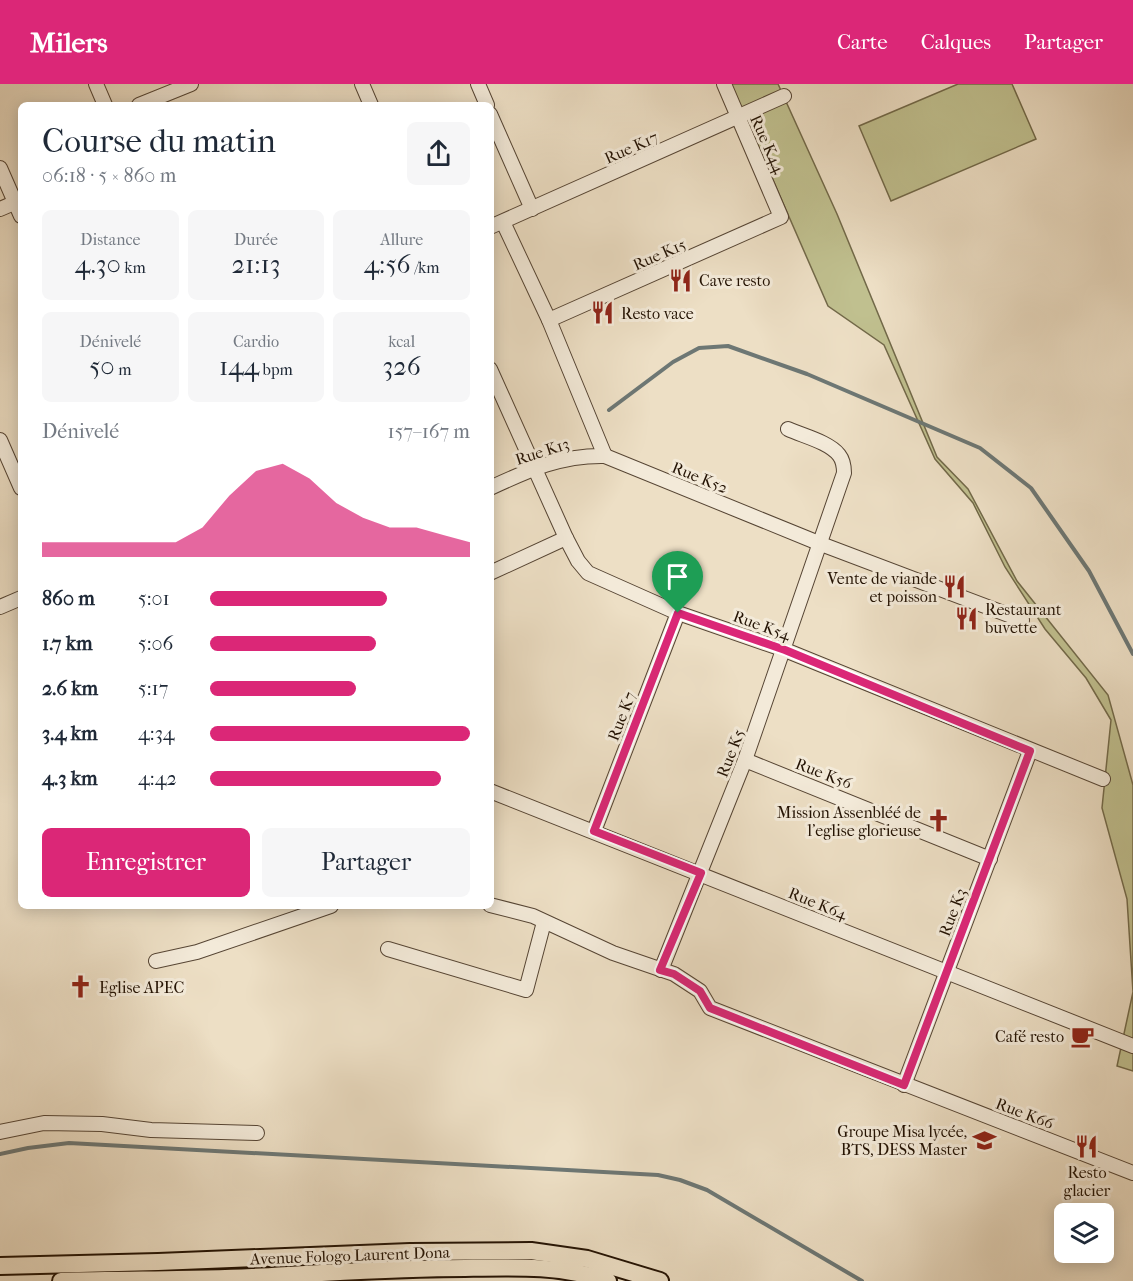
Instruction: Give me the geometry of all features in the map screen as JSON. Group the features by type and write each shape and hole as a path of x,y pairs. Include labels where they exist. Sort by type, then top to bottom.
{"main road":[{"name":"Avenue Fologo Laurent Dona","path":"0,1266 410,1252 531,1251 587,1259 660,1281"},
{"name":"Avenue Fologo Laurent Dona","path":"61,1281 250,1277 408,1269 516,1267 554,1268 608,1281"}],"street":[{"path":"96,84 104,102"},
{"path":"146,102 191,84"},
{"path":"362,84 370,102"},
{"path":"478,84 486,102"},
{"name":"Rue K44","path":"724,84 781,217"},
{"name":"Rue K17","path":"497,224 784,96"},
{"path":"494,123 532,209"},
{"path":"0,168 18,201 0,209"},
{"name":"Rue K15","path":"549,321 781,217"},
{"path":"497,224 549,321 605,456"},
{"name":"Rue K54","path":"494,378 566,538 588,573 678,613 785,650 1030,751 1103,778"},
{"name":"Rue K5","path":"660,970 745,760 785,650 844,473 843,462 838,454 828,446 788,429"},
{"path":"0,440 18,479"},
{"name":"Rue K13","path":"494,486 535,468 583,455 605,456"},
{"name":"Rue K52","path":"605,456 821,544 1022,620"},
{"path":"494,571 566,538"},
{"path":"0,607 18,599"},
{"name":"Rue K7","path":"594,831 678,613"},
{"name":"Rue K3","path":"904,1085 1030,751"},
{"name":"Rue K56","path":"745,760 990,858"},
{"name":"Rue K64","path":"494,792 1133,1046"},
{"name":"Rue K66","path":"494,906 533,916 613,952 674,974 700,991 710,1008 1133,1173"},
{"path":"156,961 196,952 322,909"},
{"path":"388,949 526,990 544,922"},
{"path":"0,1132 44,1123 102,1124 151,1130 257,1133"}],"green space":[{"path":"731,84 778,84 837,214 937,457 968,489 1017,581 1108,695 1133,785 1133,992 1127,899 1102,808 1111,720 1086,678 1045,629 1005,567 973,503 935,459 884,345 828,306"},
{"path":"958,84 1012,84 1036,139 891,201 859,126"},
{"path":"1133,992 1133,1071 1117,1066"}],"waterway":[{"path":"609,410 673,362 699,348 728,346 807,374 980,448 1031,488 1089,571 1133,654"},
{"path":"0,1154 69,1143 658,1175 707,1190 862,1281"}],"place":[{"name":"Cave resto","path":"681,280"},
{"name":"Resto vace","path":"603,313"},
{"name":"Vente de viande et poisson","path":"955,587"},
{"name":"Restaurant buvette","path":"967,618"},
{"name":"Mission Assenbléé de l'eglise glorieuse","path":"939,821"},
{"name":"Eglise APEC","path":"81,987"},
{"name":"Café resto","path":"1082,1036"},
{"name":"Groupe Misa lycée, BTS, DESS Master","path":"985,1140"},
{"name":"Resto glacier","path":"1087,1147"}],"route":[{"path":"678,613 785,650 1030,751 904,1085 710,1008 700,991 674,974 660,970 701,873 594,831 678,613"}]}
